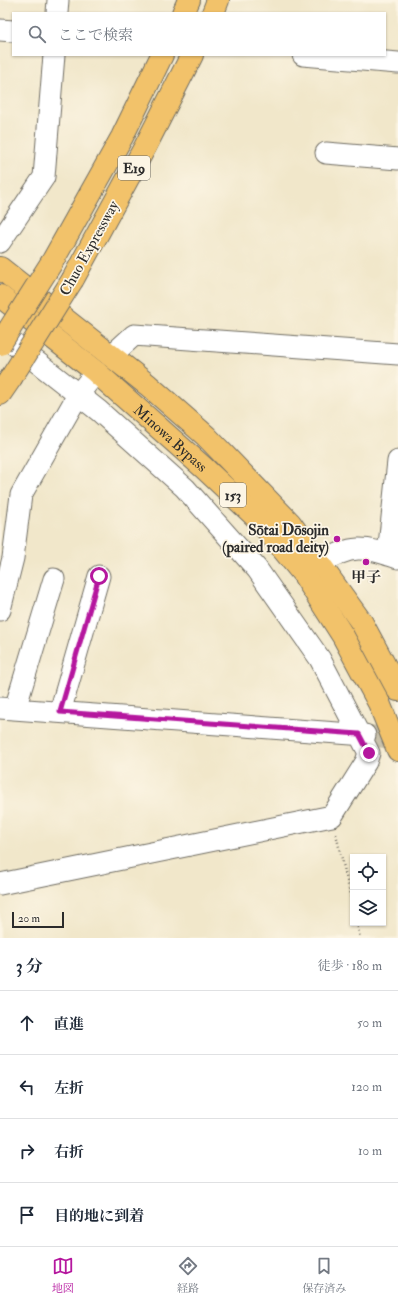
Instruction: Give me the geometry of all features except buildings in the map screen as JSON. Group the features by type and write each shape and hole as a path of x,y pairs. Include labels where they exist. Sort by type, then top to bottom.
{"highway":[{"path":"183,12 189,0"},
{"path":"213,12 218,0"},
{"name":"Chuo Expressway","path":"0,344 52,262 122,137 162,56"},
{"name":"Chuo Expressway","path":"6,386 73,279 145,148 191,56"},
{"name":"Minowa Bypass","path":"0,268 110,356 206,436 290,523 362,623 398,690"},
{"name":"Minowa Bypass","path":"0,296 96,372 204,468 258,519 304,575 343,636 379,703 398,750"}],"street":[{"path":"57,12 58,0"},
{"path":"0,30 12,31"},
{"path":"0,242 44,177 54,56"},
{"path":"315,56 398,63"},
{"path":"326,153 398,159"},
{"path":"0,333 99,411 185,488 257,568 320,659 362,735 369,753 366,762 332,816 0,884"},
{"path":"110,356 134,335 398,354"},
{"path":"0,610 13,558 21,494 78,395 96,372"},
{"path":"320,564 345,550 372,550 393,556 398,461"},
{"path":"60,712 99,576"},
{"path":"54,579 8,709 362,735"}],"path":[{"path":"332,816 350,893"},
{"path":"358,926 360,938"}],"tunnel":[{"path":"365,735 398,739"}],"place":[{"name":"Sōtai Dōsojin (paired road deity)","path":"337,539"},
{"name":"甲子","path":"366,562"}],"route":[{"path":"99,576 60,712 359,734 369,753"}]}
